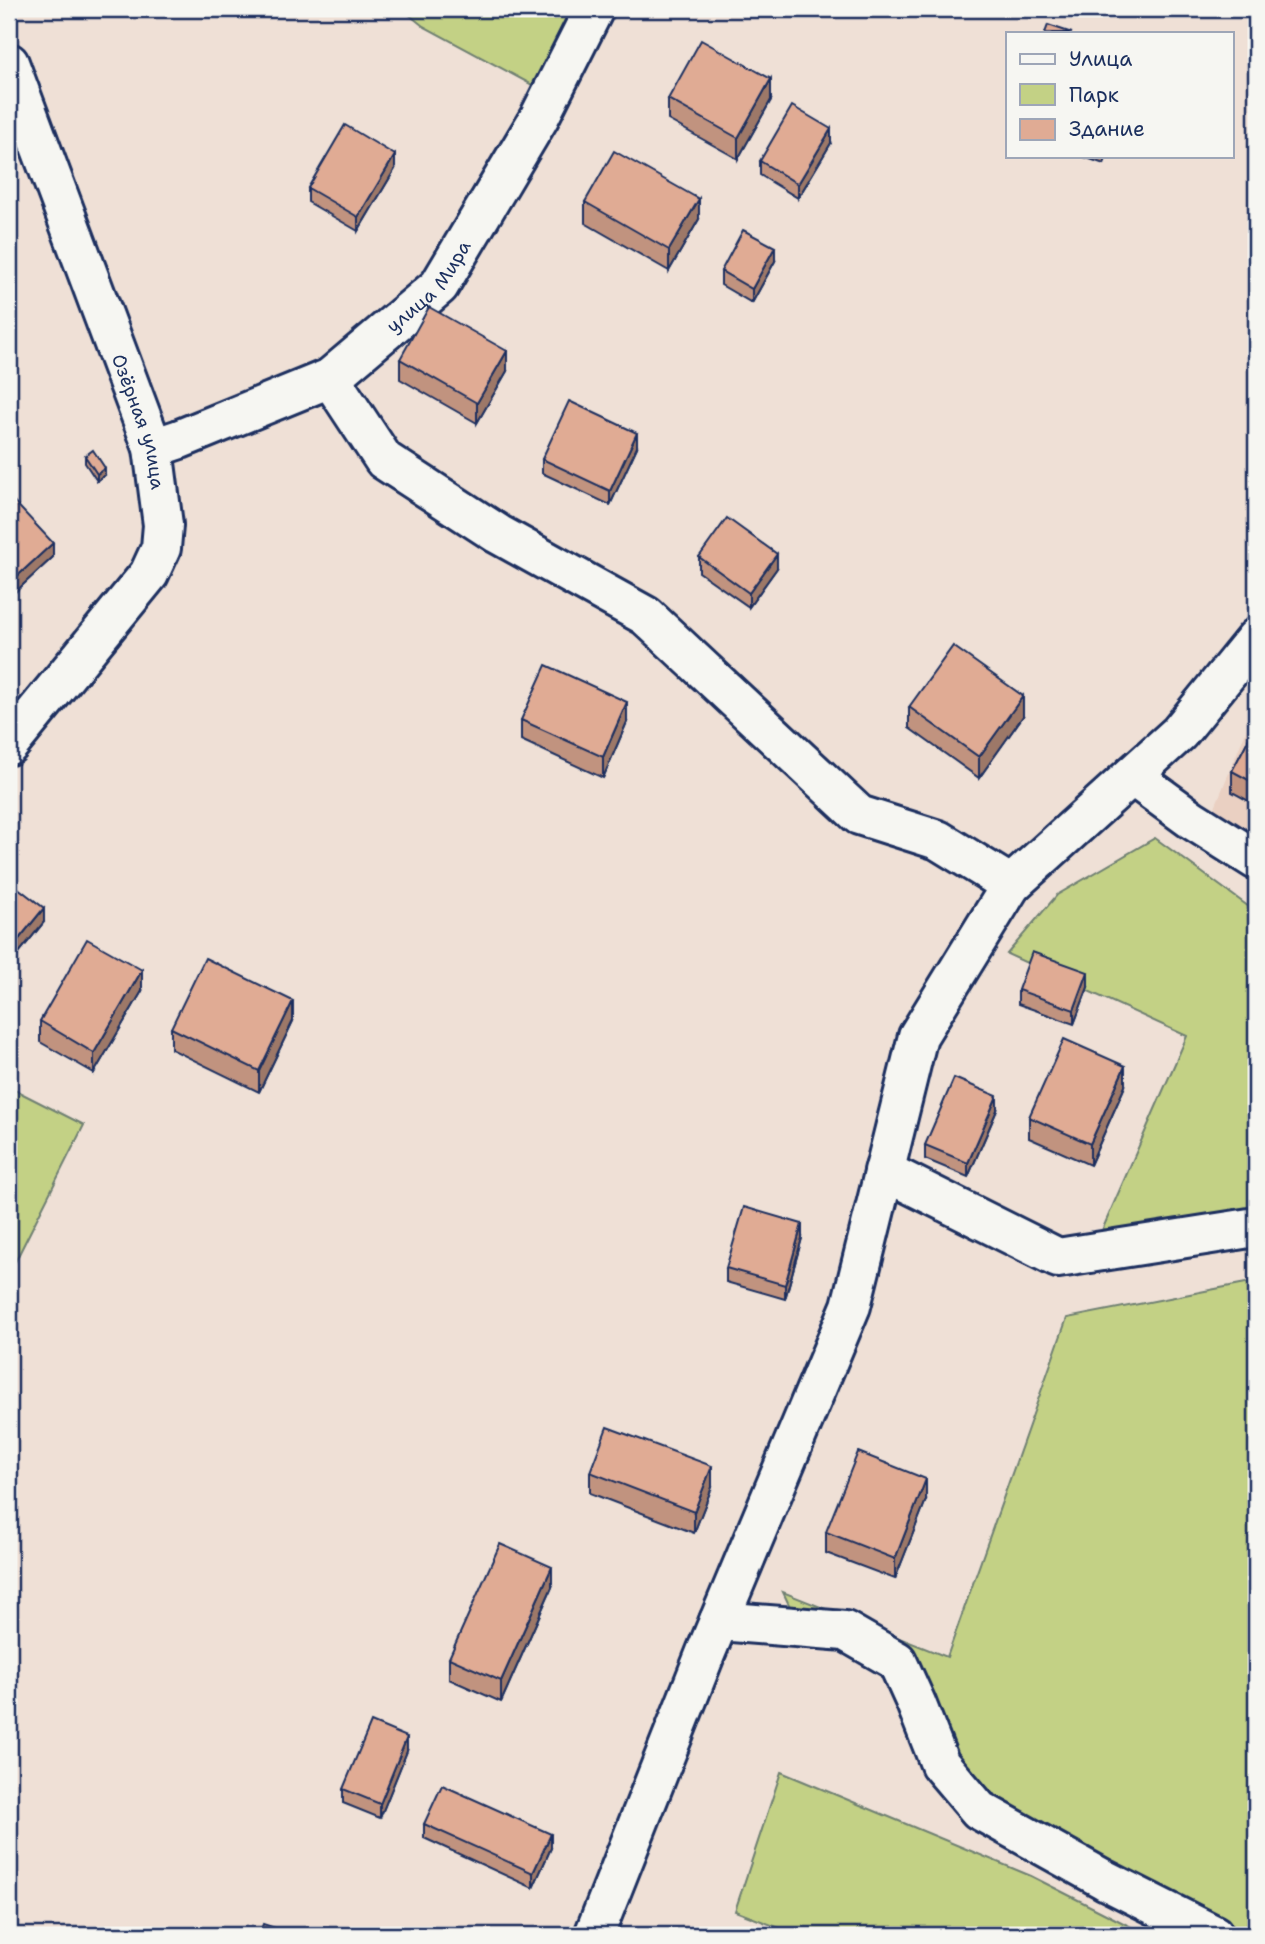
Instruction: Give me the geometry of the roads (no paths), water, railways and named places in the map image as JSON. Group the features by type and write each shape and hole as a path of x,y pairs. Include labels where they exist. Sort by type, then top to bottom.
{"street":[{"name":"улица Мира","path":"153,448 330,378 439,286 539,118 594,9"},
{"name":"Озёрная улица","path":"9,63 153,448 163,525 161,548 149,574 9,745"},
{"path":"330,378 384,460 498,534 646,616 859,815 938,840 1011,885"},
{"path":"594,1935 719,1621 851,1306 918,1036 1011,885 1179,733 1256,638"},
{"path":"1132,776 1191,819 1256,860"},
{"path":"884,1171 1059,1258 1256,1227"},
{"path":"719,1621 845,1631 897,1661 940,1764 979,1810 1105,1880 1214,1935"}]}
